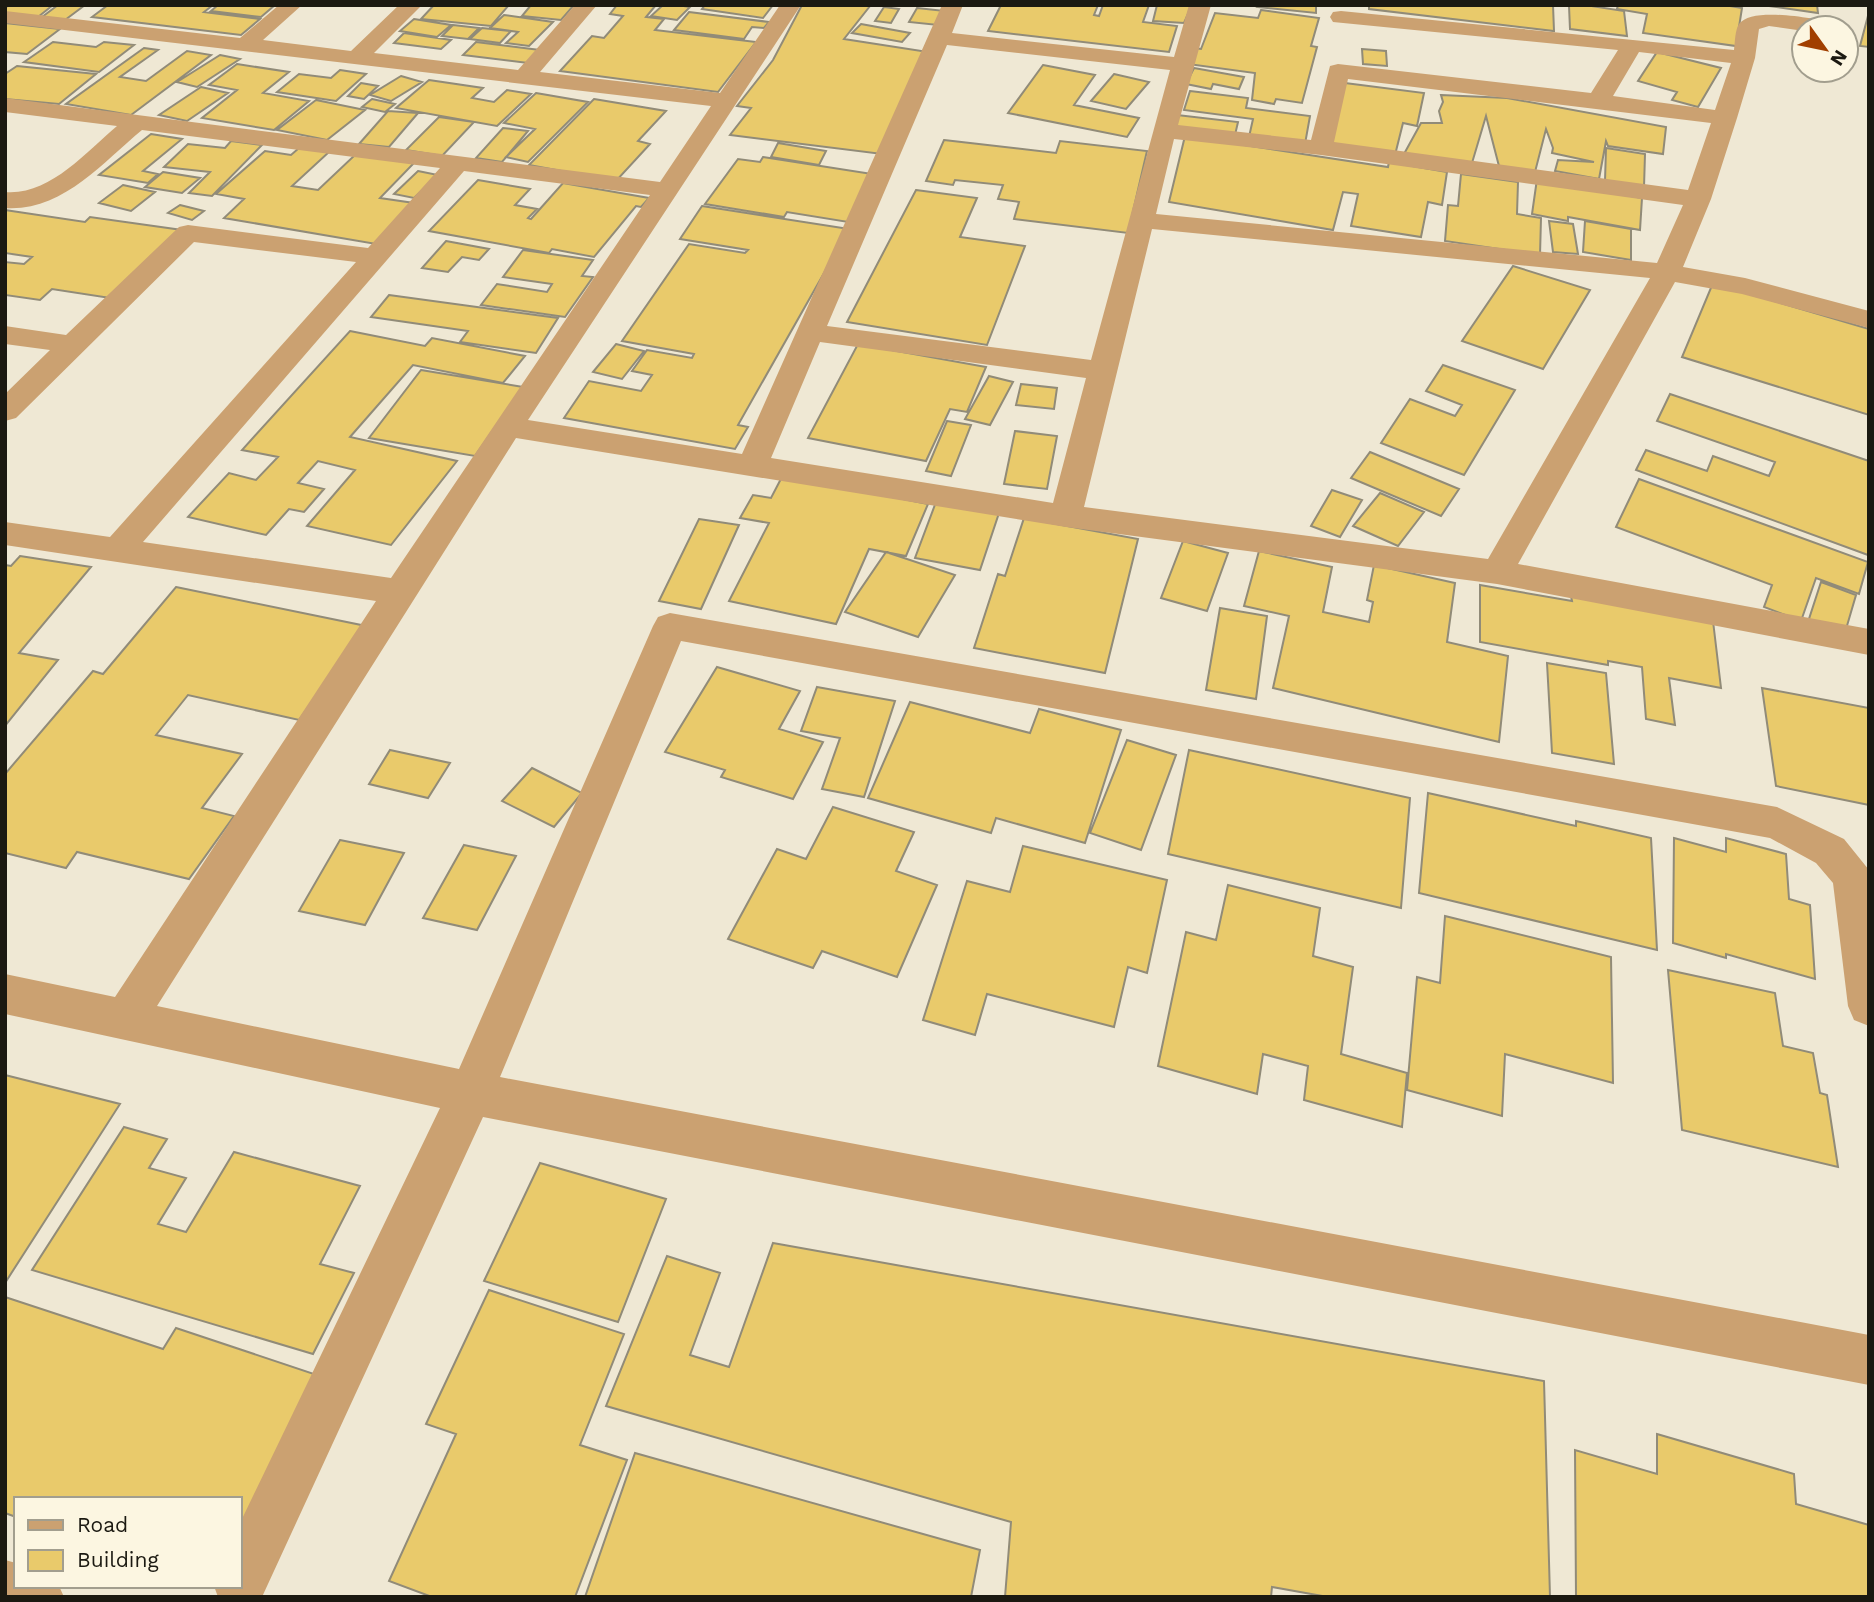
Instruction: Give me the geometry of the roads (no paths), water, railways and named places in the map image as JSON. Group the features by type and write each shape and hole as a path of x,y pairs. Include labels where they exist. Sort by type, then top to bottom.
{"street":[{"path":"246,44 292,5"},
{"path":"356,58 412,5"},
{"path":"524,77 587,5"},
{"path":"125,1019 508,427 791,5"},
{"path":"752,466 953,5"},
{"path":"1066,516 1164,131 1200,5"},
{"path":"1321,148 1338,71 1341,11 1744,58"},
{"path":"5,17 727,101"},
{"path":"1497,572 1667,272 1698,199 1725,118 1744,58 1748,27 1752,23 1769,20 1790,23"},
{"path":"939,38 1182,65"},
{"path":"1598,101 1632,45"},
{"path":"1338,71 1725,118"},
{"path":"5,105 667,190"},
{"path":"5,200 24,202 46,194 137,122"},
{"path":"1164,131 1321,148 1698,199"},
{"path":"117,550 458,163"},
{"path":"1142,220 1667,272 1745,286 1869,320"},
{"path":"5,411 188,233 376,257"},
{"path":"810,332 1104,371"},
{"path":"5,335 73,345"},
{"path":"508,427 1066,516 1497,572 1869,642"},
{"path":"5,533 400,592"},
{"path":"242,1579 471,1093 670,625 1777,823 1830,851 1852,877 1869,1006"},
{"path":"5,994 471,1093 1869,1360"},
{"path":"5,1588 36,1597"}]}
